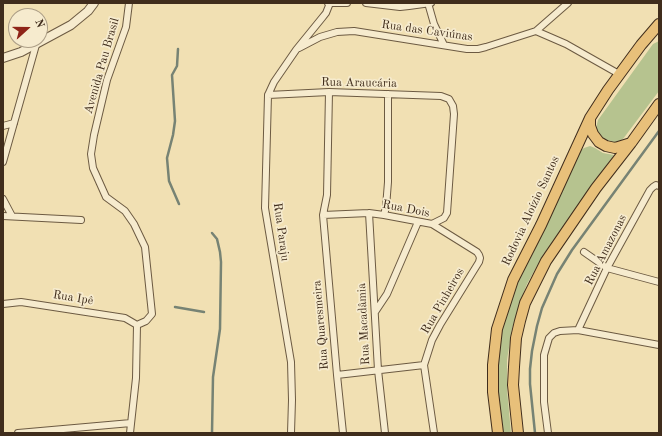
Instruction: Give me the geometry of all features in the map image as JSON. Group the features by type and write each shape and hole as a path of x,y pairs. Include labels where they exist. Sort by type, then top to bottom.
{"main road":[{"name":"Rodovia Aloízio Santos","path":"498,433 493,385 493,365 497,329 513,280 541,225 590,118 619,74 659,24"},
{"path":"641,45 649,39 659,36"},
{"path":"518,433 513,385 518,332 525,303 546,261 596,188 659,104"},
{"path":"590,118 590,126 593,134 599,142 606,146 615,148 631,143"}],"street":[{"path":"48,38 71,25 88,11 94,3"},
{"name":"Avenida Pau Brasil","path":"129,3 126,27 107,80 91,154 93,168 106,197 125,211 134,224 145,247 152,314 146,321 137,325"},
{"path":"329,3 347,3"},
{"name":"Rua Paraju","path":"291,433 291,362 265,208 268,95 274,82 296,50 326,13 329,3"},
{"path":"366,3 400,6 431,3"},
{"path":"428,3 434,24 444,45"},
{"path":"568,3 536,32 566,44 619,74"},
{"name":"Rua das Caviúnas","path":"296,50 320,37 337,32 348,31 467,49 478,49 536,32"},
{"path":"3,58 30,48"},
{"path":"3,162 35,48"},
{"name":"Rua Araucária","path":"268,95 330,92 441,96 448,100 453,106 454,114 447,213 444,218 432,224"},
{"name":"Rua Quaresmeira","path":"330,92 327,194 323,215 342,432"},
{"path":"384,215 388,182 388,94"},
{"path":"3,126 14,123"},
{"name":"Rua Amazonas","path":"578,330 607,268 650,190 653,187 659,186"},
{"path":"3,199 12,216"},
{"name":"Rua Dois","path":"323,215 369,213 432,224 477,252"},
{"name":"Rua Macadâmia","path":"369,213 378,370 385,433"},
{"path":"3,216 81,220"},
{"path":"375,312 387,294 418,222"},
{"name":"Rua Pinheiros","path":"433,430 424,365 432,340 440,325 479,262 480,258 477,252"},
{"path":"584,252 607,268 659,282"},
{"name":"Rua Ipê","path":"3,304 21,302 118,316 137,325"},
{"path":"130,433 136,378 137,325"},
{"path":"548,433 544,402 544,355 549,338 554,333 560,331 578,330 659,345"},
{"path":"337,375 424,365"},
{"path":"18,433 131,423"},
{"path":"433,430 438,433"}],"green space":[{"path":"659,41 659,91 623,139 616,143 602,139 596,128 598,120 653,44"},
{"path":"590,146 603,153 614,155 543,255 527,284 512,329 507,360 507,390 511,433 501,433 498,406 497,359 502,327 512,295 531,250 580,151"}],"waterway":[{"path":"178,49 177,66 172,75 175,121 167,158 169,181 179,204"},
{"path":"535,433 530,369 532,351 542,308 557,274 572,250 659,131"},
{"path":"212,233 217,239 221,262 220,329 213,377 212,433"},
{"path":"175,307 204,312"}]}
